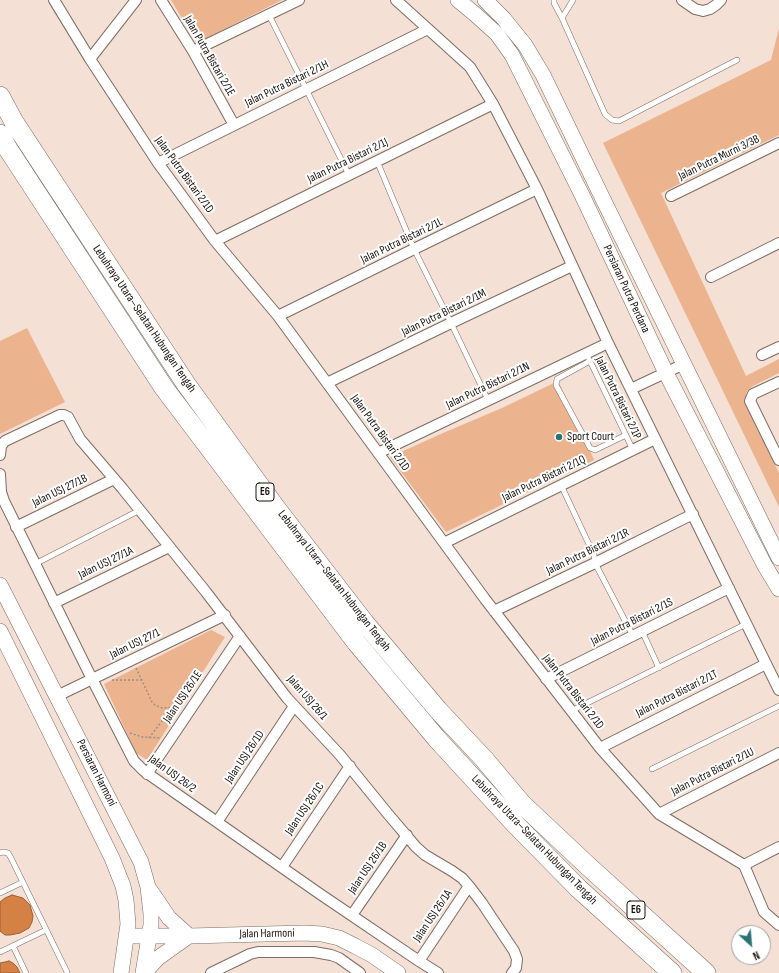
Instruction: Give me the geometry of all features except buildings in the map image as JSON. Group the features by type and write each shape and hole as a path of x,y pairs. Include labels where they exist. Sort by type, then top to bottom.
{"highway":[{"name":"Lebuhraya Utara–Selatan Hubungan Tengah","path":"0,96 14,122 186,384 276,508 364,622 438,710 484,759 522,804 706,973"},
{"name":"Lebuhraya Utara–Selatan Hubungan Tengah","path":"0,134 8,149 164,388 356,642 438,739 523,833 579,889 672,973"}],"main road":[{"name":"Persiaran Putra Perdana","path":"458,0 497,34 512,55 582,195 666,373 764,566 779,589"},
{"name":"Persiaran Putra Perdana","path":"485,0 504,19 525,45 543,75 779,558"},
{"name":"Persiaran Harmoni","path":"0,584 4,602 57,696 141,862 148,887 151,914 151,925 143,973"},
{"name":"Persiaran Harmoni","path":"0,631 117,870 123,886 128,924 121,973"},
{"path":"143,973 158,958 189,936 169,918 148,887"},
{"name":"Jalan Harmoni","path":"126,936 322,934 339,938 355,946 372,955 398,973"}],"street":[{"name":"Jalan Putra Bistari 2/1D","path":"54,0 90,59 158,163 215,241 278,316 494,611 600,748 659,814 744,865"},
{"path":"90,59 136,0"},
{"name":"Jalan Putra Bistari 2/1E","path":"161,0 194,51 234,125"},
{"path":"396,0 470,67 493,104 537,189 608,343 779,690"},
{"path":"682,0 695,9 703,11 710,9 721,0"},
{"path":"194,51 296,1"},
{"name":"Jalan Putra Bistari 2/1H","path":"158,163 428,29"},
{"name":"Jalan Putra Bistari 2/1J","path":"215,241 493,104"},
{"name":"Jalan Putra Murni 3/3B","path":"671,196 779,143"},
{"name":"Jalan Putra Bistari 2/1L","path":"278,316 537,189"},
{"path":"711,277 779,243"},
{"name":"Jalan Putra Bistari 2/1M","path":"327,383 572,266"},
{"name":"Jalan Putra Bistari 2/1N","path":"378,454 488,400 588,357 608,343"},
{"path":"762,355 779,347"},
{"path":"631,389 684,364"},
{"path":"779,382 753,394 750,401 779,460"},
{"name":"Jalan USJ 26/1","path":"0,455 5,441 60,415 68,417 80,439 170,547 294,706 350,766 388,814 421,852 462,878 469,886 514,951 517,959 516,968 512,973"},
{"name":"Jalan Putra Bistari 2/1Q","path":"444,543 655,439"},
{"name":"Jalan USJ 26/2","path":"0,474 2,497 134,762 147,774 438,973"},
{"name":"Jalan USJ 27/1B","path":"16,527 114,479"},
{"name":"Jalan Putra Bistari 2/1R","path":"494,611 693,514"},
{"name":"Jalan USJ 27/1A","path":"54,603 170,547"},
{"name":"Jalan Putra Bistari 2/1S","path":"546,679 729,588"},
{"name":"Jalan USJ 27/1","path":"57,696 224,615"},
{"name":"Jalan USJ 26/1E","path":"147,774 240,636"},
{"name":"Jalan Putra Bistari 2/1T","path":"600,748 766,664"},
{"name":"Jalan USJ 26/1D","path":"217,822 294,706"},
{"name":"Jalan Putra Bistari 2/1U","path":"659,814 779,753"},
{"name":"Jalan USJ 26/1C","path":"282,867 350,766"},
{"name":"Jalan USJ 26/1B","path":"352,915 407,835"},
{"path":"779,847 744,865 764,912 779,925"},
{"name":"Jalan USJ 26/1A","path":"419,961 469,886"},
{"path":"211,973 250,954 258,952 314,952 331,955 339,958 360,973"}],"lane":[{"path":"554,0 554,3 605,114 612,120 619,121 737,60"},
{"path":"562,18 573,0"},
{"path":"269,15 349,175"},
{"path":"377,161 414,249 488,400"},
{"path":"588,357 557,379 556,385 590,448 595,450 626,435"},
{"name":"Jalan Putra Bistari 2/1P","path":"588,357 633,450"},
{"path":"561,485 594,555 595,563 659,668"},
{"path":"35,564 140,510"},
{"path":"571,711 746,624"},
{"path":"652,769 779,706"},
{"path":"0,853 8,853 11,858 67,972"},
{"path":"0,893 23,882"},
{"path":"0,952 46,930"},
{"path":"13,946 26,973"}],"path":[{"path":"136,668 152,702 155,705 162,708 180,707"},
{"path":"111,680 142,680"},
{"path":"149,738 172,708"},
{"path":"126,731 149,738 161,738"}],"shaded area":[{"path":"171,0 282,0 197,43"},
{"path":"779,28 779,135 661,193 746,376 779,359 779,373 753,386 747,391 745,401 779,473 779,507 603,143 771,60"},
{"path":"27,328 65,402 0,434 0,341"},
{"path":"558,381 594,460 446,532 390,457 502,408"},
{"path":"211,630 225,637 147,760 136,753 104,684"},
{"path":"12,895 23,898 30,905 33,916 32,922 29,928 20,933 5,935 0,931 0,902"},
{"path":"9,961 17,967 20,973 0,973 0,963"}],"place":[{"name":"Sport Court","path":"559,437"}]}
